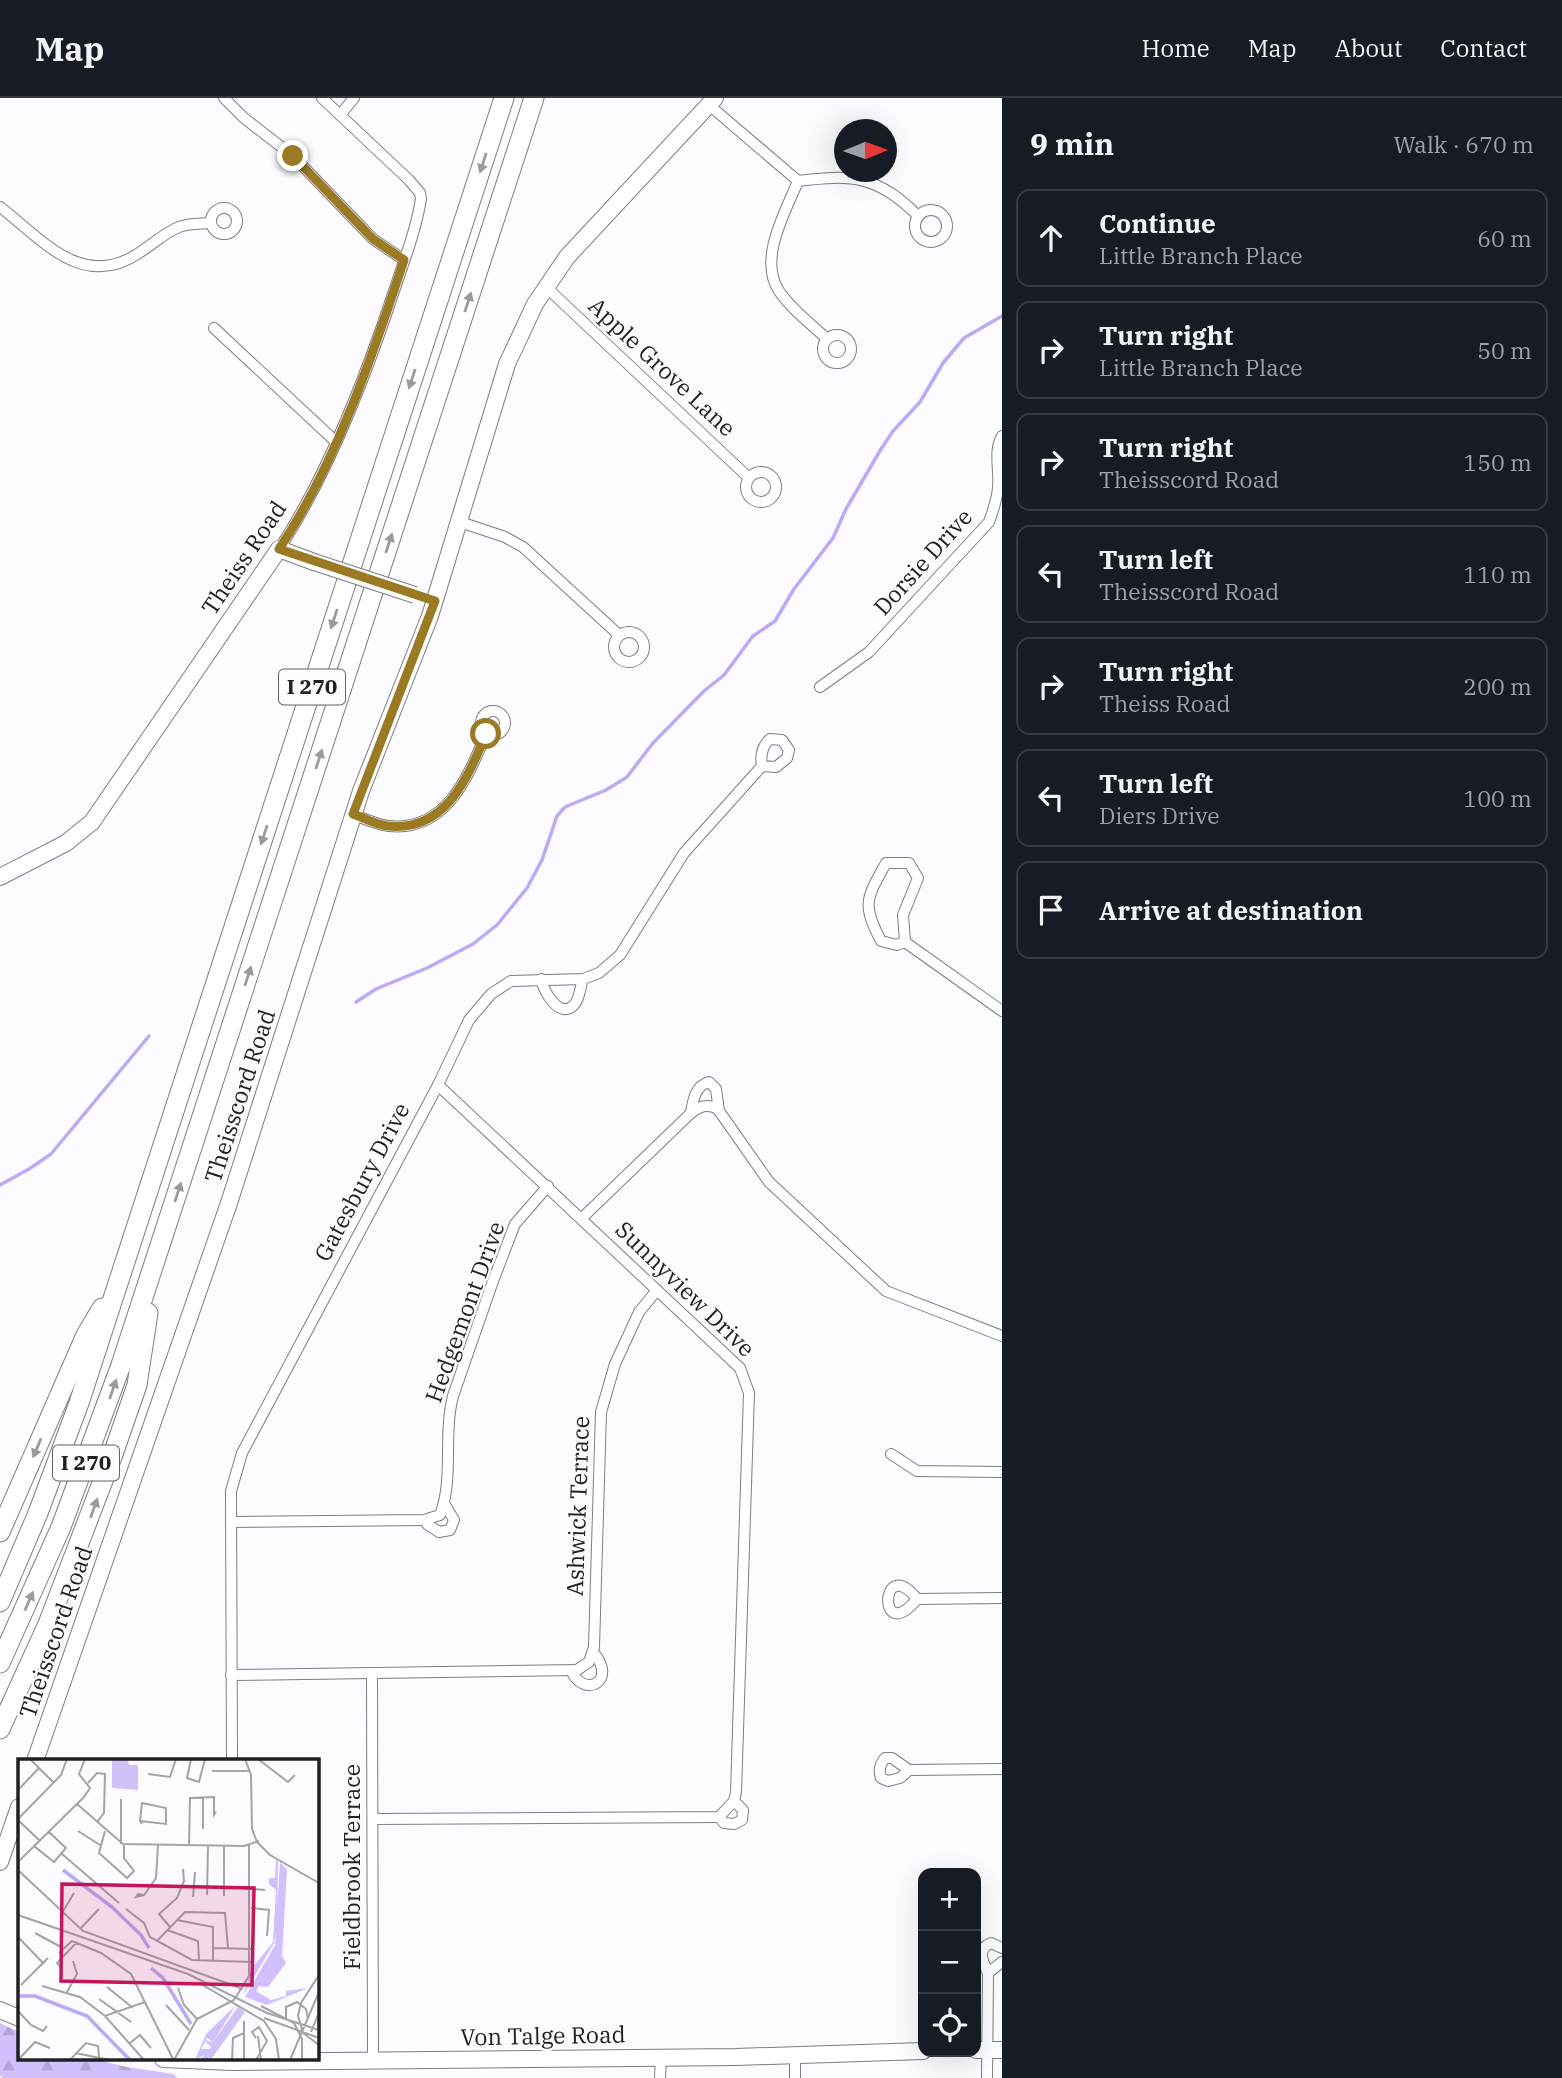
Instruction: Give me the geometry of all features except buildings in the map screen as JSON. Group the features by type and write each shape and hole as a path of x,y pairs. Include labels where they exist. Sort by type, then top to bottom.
{"highway":[{"name":"I 270","path":"0,1602 59,1459 504,98"},
{"name":"I 270","path":"0,1663 39,1579 82,1473 157,1257 534,98"},
{"path":"0,1729 70,1571 137,1385 157,1257"},
{"path":"0,1532 86,1335 120,1276"}],"street":[{"path":"224,98 244,118 293,156 373,239 404,260"},
{"path":"322,98 340,115 354,98"},
{"path":"279,549 435,601 507,364 524,325 546,287 582,241 712,101 798,181 825,178 866,180 883,187 918,216"},
{"name":"Theiss Road","path":"0,877 66,843 92,822 302,514 335,442 381,329 419,208 420,193 340,115"},
{"path":"798,181 782,219 770,263 779,291 826,338"},
{"path":"0,206 56,254 76,264 103,266 123,263 181,226 211,223"},
{"name":"Apple Grove Lane","path":"546,287 749,478"},
{"path":"214,328 335,442"},
{"name":"Dorsie Drive","path":"820,687 869,652 989,522 996,505 999,486 997,456 1002,436"},
{"path":"460,522 505,537 523,547 619,635"},
{"name":"Theisscord Road","path":"36,1759 229,1203 353,814 435,601"},
{"path":"353,814 387,826 422,821 434,815 458,793 486,734"},
{"name":"Gatesbury Drive","path":"232,1759 231,1491 243,1453 438,1086 469,1020 491,994 511,981 583,979 599,973 620,955 684,853 762,765"},
{"path":"887,863 909,863 918,878 903,915 905,942 897,945 881,941 872,923 868,897 887,863"},
{"path":"905,942 1002,1011"},
{"path":"541,979 548,995 557,1007 563,1009 569,1009 577,1002 583,979"},
{"path":"691,1113 695,1094 702,1084 709,1082 716,1089 719,1111"},
{"name":"Sunnyview Drive","path":"373,1819 719,1817 724,1823 734,1824 742,1819 743,1810 734,1801 750,1394 740,1368 438,1086"},
{"path":"582,1218 691,1113 708,1105 719,1111 769,1182 886,1292 1002,1336"},
{"name":"Hedgemont Drive","path":"231,1522 426,1520 427,1524 439,1532 450,1530 454,1520 444,1503 449,1411 453,1396 515,1224 548,1186"},
{"name":"Ashwick Terrace","path":"231,1675 571,1670 576,1679 585,1685 598,1682 604,1673 593,1652 601,1412 620,1353 639,1312 657,1290"},
{"path":"891,1454 917,1471 1002,1472"},
{"path":"426,1520 440,1515 444,1503"},
{"path":"918,1599 1002,1598"},
{"path":"571,1670 577,1670 589,1662 593,1652"},
{"name":"Fieldbrook Terrace","path":"372,1674 373,2060"},
{"path":"909,1770 1002,1769"},
{"path":"719,1817 734,1801"},
{"path":"0,1862 18,1810"},
{"path":"987,2078 988,1973 981,1956 984,1947 991,1943 1002,1948"},
{"path":"988,1973 1002,1962"},
{"path":"0,2010 18,2018"},
{"name":"Von Talge Road","path":"233,2060 661,2057 918,2051"},
{"path":"795,2055 795,2078"},
{"path":"660,2078 661,2057"}],"green space":[{"path":"0,2023 18,2032 18,2060 98,2060 174,2074 177,2078 3,2078 0,2076"}],"waterway":[{"path":"356,1002 376,989 427,968 473,944 497,925 527,888 542,860 557,816 565,807 606,790 627,777 653,743 704,691 724,675 753,636 775,621 794,589 833,538 846,509 881,449 893,431 920,402 943,363 964,338 1002,316"},
{"path":"0,1185 51,1154 149,1036"}],"route":[{"path":"293,156 373,239 404,260 381,329 335,442 302,514 279,549 435,601 353,814 387,826 422,821 434,815 458,793 486,734"}]}
